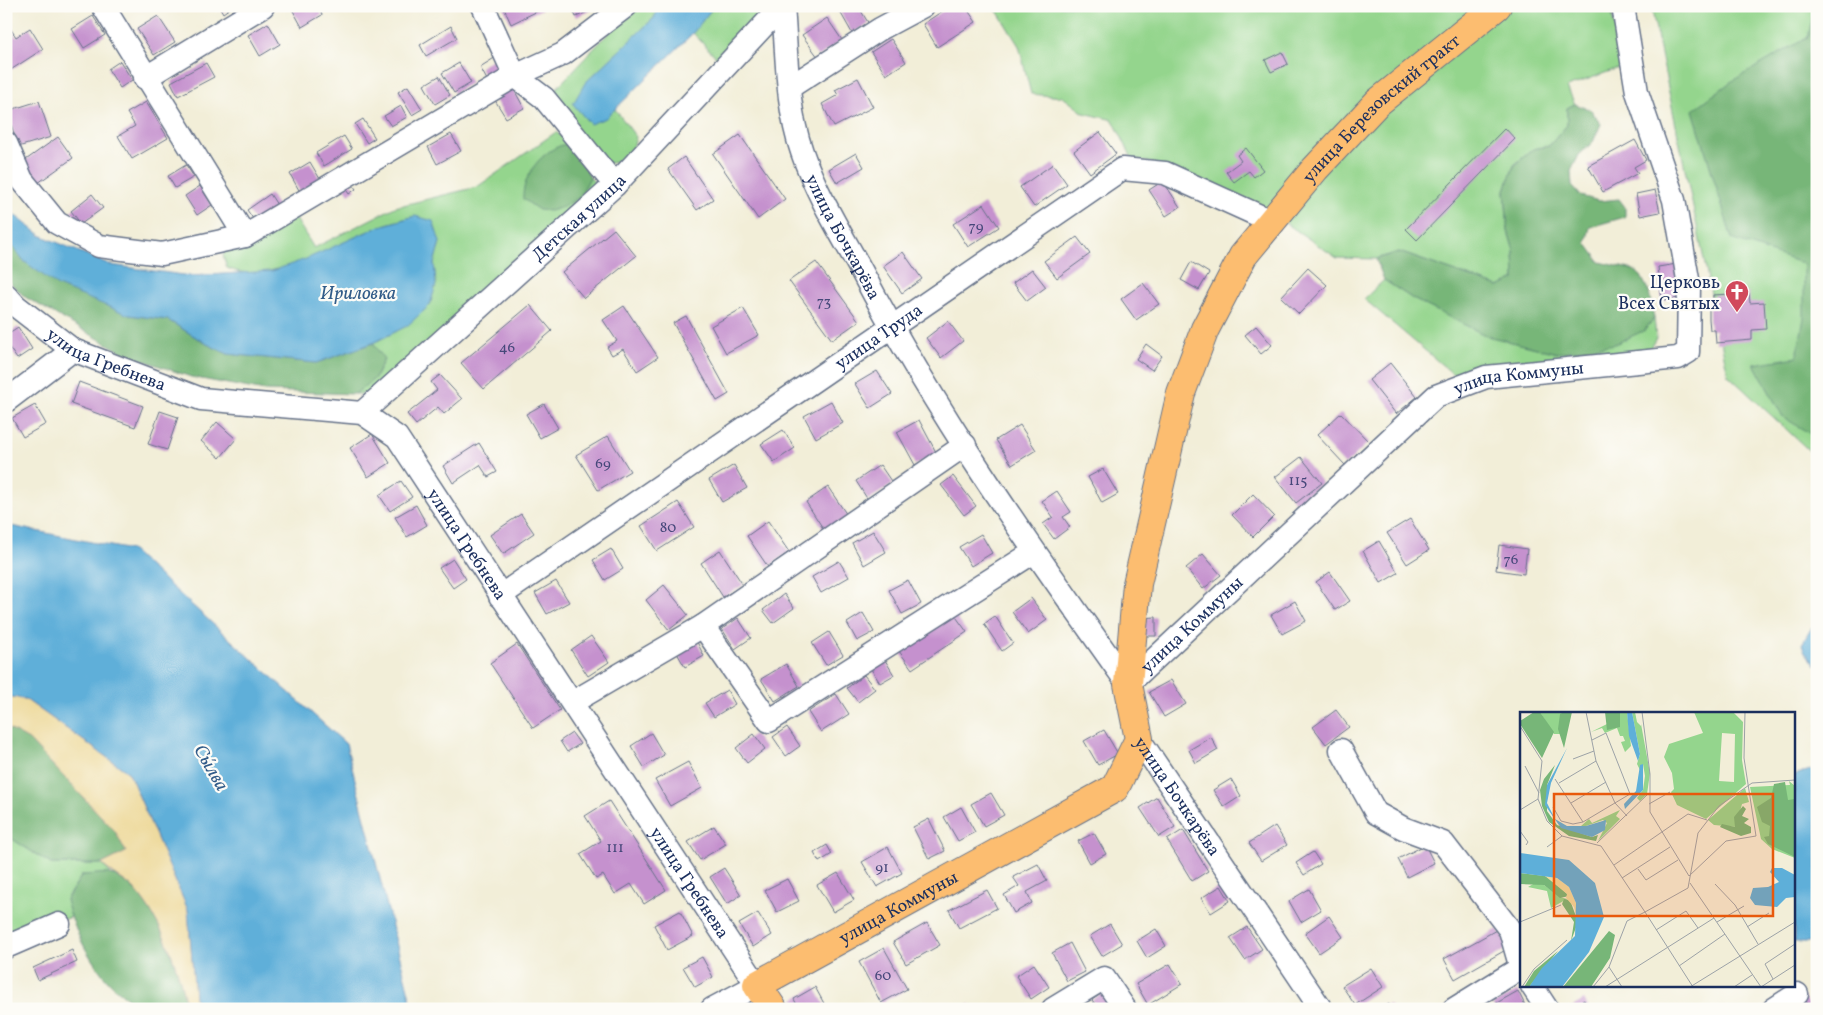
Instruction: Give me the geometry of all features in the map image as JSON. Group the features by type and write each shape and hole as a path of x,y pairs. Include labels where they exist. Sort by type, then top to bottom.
{"main road":[{"name":"улица Березовский тракт","path":"1273,222 1315,169 1376,102 1497,6"},
{"name":"улица Коммуны","path":"1128,684 1137,584 1181,393 1205,329 1243,256 1273,222"},
{"name":"улица Бочкарёва","path":"1128,684 1140,739"},
{"name":"улица Коммуны","path":"758,985 1115,788 1140,739"},
{"name":"улица Гребнева","path":"758,985 773,1009"}],"street":[{"path":"103,6 145,78 244,236"},
{"path":"145,78 262,6"},
{"path":"483,6 515,76 544,98 615,185"},
{"path":"6,143 22,180 57,223 99,246 162,254 244,236 515,76 563,54 626,6"},
{"name":"улица Бочкарёва","path":"783,6 791,109 802,152 809,168 892,329 1034,552 1128,684"},
{"name":"Детская улица","path":"362,413 615,185 783,6"},
{"path":"790,87 880,29 923,6"},
{"name":"улица Коммуны","path":"1128,684 1436,396 1486,377 1678,358 1688,352 1689,285 1674,200 1637,92 1623,6"},
{"name":"улица Труда","path":"500,596 892,329 1122,169 1165,173 1273,222"},
{"name":"улица Гребнева","path":"6,295 16,306 73,350 201,399 362,413 397,437 758,985"},
{"path":"6,401 73,350"},
{"path":"573,702 703,626 966,445"},
{"path":"703,626 769,721 1034,552"},
{"name":"улица Бочкарёва","path":"1140,739 1321,1009"},
{"path":"1342,750 1376,813 1402,828 1443,843 1510,930 1520,961"},
{"path":"6,947 59,924"},
{"path":"1454,1009 1520,975"},
{"path":"1054,1009 1104,978 1125,1009"},
{"name":"улица Коммуны","path":"712,1009 758,985"},
{"path":"1534,988 1547,1009"},
{"path":"1774,1009 1798,994"}],"green space":[{"path":"634,6 655,6 657,10 654,18 585,83 606,118 615,109 636,137 632,150 626,158 603,164 552,100 553,92"},
{"path":"714,6 775,6 722,63 693,33"},
{"path":"994,6 1489,6 1267,211 1175,169 1132,158 1113,120 1084,113 1063,97 1031,94 1019,46"},
{"path":"1510,6 1610,6 1624,66 1567,87 1575,104 1567,108 1567,125 1549,146 1533,149 1514,165 1505,190 1508,231 1514,251 1515,279 1499,287 1399,252 1376,259 1337,258 1284,222 1329,162 1473,31"},
{"path":"1651,6 1817,6 1817,458 1728,375"},
{"path":"1815,6 1817,6 1817,438 1783,417 1754,364 1797,357 1804,318 1804,264 1732,239 1693,110 1732,81 1808,37"},
{"path":"1575,104 1591,110 1601,124 1593,142 1579,155 1571,171 1572,186 1581,196 1599,201 1619,199 1625,207 1625,217 1590,227 1586,243 1600,262 1634,270 1641,276 1649,292 1654,318 1645,330 1615,344 1557,353 1487,336 1413,299 1384,280 1376,259 1399,252 1499,287 1515,279 1514,251 1508,231 1505,190 1514,166 1533,149 1549,146 1567,125 1567,108"},
{"path":"556,132 574,146 580,197 590,177 600,190 372,394 355,394 375,378 384,360 373,343 406,326 430,305 436,284 434,263 440,242 415,216 378,227 324,252 283,268 263,272 244,272 227,268 223,255 229,245 291,211 314,248 395,207 477,187"},
{"path":"566,144 574,146 590,177 580,197 563,207 550,211 539,210 523,199 526,181 530,172 542,157 549,151"},
{"path":"6,238 25,262 129,315 168,320 207,344 228,354 316,363 373,343 384,359 375,378 355,394 265,391 191,377 125,354 25,297 6,279"},
{"path":"1384,280 1413,299 1488,336 1557,353 1645,330 1654,318 1656,338 1649,350 1460,380 1364,299"},
{"path":"6,727 29,740 115,831 126,852 102,864 51,864 6,835"},
{"path":"6,835 51,864 102,864 112,875 82,875 66,899 71,917 6,940"},
{"path":"82,875 113,875 128,884 141,898 152,914 171,953 187,1009 140,1009 116,989 99,970 79,936 66,900"}],"sand":[{"path":"6,696 25,699 129,773 188,910 196,1009 187,1009 179,977 168,946 145,903 131,886 102,864 126,852 115,831 29,740 6,727"}],"water":[{"path":"659,6 714,6 693,33 606,118 590,124 573,104 585,83 654,18"},
{"name":"Ириловка","path":"6,202 13,214 42,236 111,265 191,276 272,271 306,259 380,226 415,216 433,221 440,242 434,263 436,284 430,305 407,326 373,343 316,363 228,354 207,344 168,320 129,315 58,286 25,262 6,238"},
{"name":"Сы́лва","path":"6,525 131,550 346,744 413,1009 196,1009 188,910 129,773 25,699 6,696"},
{"path":"1817,624 1817,666 1805,652 1802,644 1812,627"},
{"path":"1817,768 1817,942 1796,942 1796,774"}],"building":[{"path":"219,6 233,6 223,13"},
{"path":"318,6 322,15 302,27 291,7"},
{"path":"503,6 541,6 542,9 511,24"},
{"path":"571,6 600,6 576,17"},
{"path":"845,6 858,6 869,24 852,33 839,10"},
{"path":"950,6 965,6 976,22 937,47 923,24"},
{"path":"93,16 105,35 84,48 72,29"},
{"path":"158,16 175,42 154,55 137,29"},
{"path":"827,18 842,40 818,57 802,35"},
{"path":"6,22 16,37 30,28 43,49 6,73"},
{"path":"268,23 280,44 260,56 248,35"},
{"path":"451,26 457,38 426,56 420,45"},
{"path":"891,39 906,62 886,75 871,52"},
{"path":"1282,52 1288,64 1271,72 1265,60"},
{"path":"496,57 504,70 487,80 480,67"},
{"path":"120,61 132,80 120,88 108,69"},
{"path":"206,63 214,77 178,96 171,82"},
{"path":"459,63 471,83 454,93 442,73"},
{"path":"439,76 450,95 435,104 424,85"},
{"path":"858,78 873,107 834,127 822,104 838,95 835,90"},
{"path":"408,86 422,109 412,115 398,92"},
{"path":"512,86 524,108 506,118 493,97"},
{"path":"39,101 51,137 18,147 7,111"},
{"path":"146,102 168,138 132,159 118,136 135,126 127,113"},
{"path":"401,106 407,117 391,126 384,116"},
{"path":"363,119 375,138 367,143 355,124"},
{"path":"1505,128 1515,139 1417,240 1406,229"},
{"path":"1100,132 1116,154 1090,173 1074,151"},
{"path":"451,134 461,151 437,164 428,147"},
{"path":"740,135 785,199 758,219 713,154"},
{"path":"344,136 352,149 324,166 316,153"},
{"path":"58,137 73,158 38,183 23,162"},
{"path":"1635,140 1646,160 1634,167 1638,173 1603,192 1588,166"},
{"path":"1246,148 1263,170 1254,177 1249,171 1234,182 1226,172 1241,161 1237,155"},
{"path":"856,153 864,167 837,183 829,169"},
{"path":"684,157 713,199 697,210 668,169"},
{"path":"310,162 320,179 300,192 290,174"},
{"path":"1053,164 1067,184 1034,207 1020,187"},
{"path":"186,165 194,177 175,188 168,176"},
{"path":"350,181 356,189 349,194 343,185"},
{"path":"1163,181 1180,207 1166,216 1149,190"},
{"path":"200,186 212,205 197,215 185,196"},
{"path":"1655,190 1660,212 1640,216 1636,194"},
{"path":"92,194 103,208 81,224 71,211"},
{"path":"270,194 279,208 256,223 247,210"},
{"path":"984,204 999,227 968,247 953,224"},
{"path":"614,229 636,256 584,298 562,272"},
{"path":"1077,237 1090,254 1057,278 1044,261"},
{"path":"903,252 922,279 902,293 883,266"},
{"path":"816,262 859,321 832,340 789,281"},
{"path":"1191,262 1209,273 1199,290 1181,280"},
{"path":"1677,264 1681,298 1662,300 1658,267"},
{"path":"1308,268 1327,285 1299,314 1281,297"},
{"path":"1032,269 1046,287 1027,301 1013,283"},
{"path":"1143,283 1159,304 1136,320 1121,299"},
{"name":"Церковь Всех Святых","path":"1749,293 1750,303 1764,302 1766,329 1752,330 1752,340 1716,343 1715,330 1710,330 1709,319 1709,308 1713,307 1713,295"},
{"path":"530,305 552,331 484,389 461,363"},
{"path":"624,306 658,357 637,371 623,349 612,355 607,347 617,341 603,320"},
{"path":"743,308 759,335 726,353 711,326"},
{"path":"686,316 729,394 717,401 673,323"},
{"path":"948,321 963,341 941,358 926,338"},
{"path":"1256,326 1272,345 1261,354 1245,335"},
{"path":"18,327 32,349 17,359 6,343 6,335"},
{"path":"1146,344 1162,356 1152,370 1136,359"},
{"path":"1390,363 1417,397 1396,414 1369,380"},
{"path":"877,371 892,394 870,408 855,384"},
{"path":"440,375 462,399 444,414 438,407 416,425 407,414 437,390 431,382"},
{"path":"79,382 143,406 135,427 71,404"},
{"path":"831,401 843,423 816,438 804,416"},
{"path":"544,404 558,428 540,438 526,414"},
{"path":"35,405 46,424 23,437 12,418"},
{"path":"160,411 178,417 167,450 148,444"},
{"path":"1341,413 1369,442 1345,465 1317,435"},
{"path":"919,420 937,454 915,465 897,432"},
{"path":"217,422 236,439 220,458 201,441"},
{"path":"1020,425 1036,450 1012,465 996,440"},
{"path":"783,430 795,448 774,462 761,444"},
{"path":"372,434 390,463 368,477 350,448"},
{"path":"608,436 630,471 598,490 576,455"},
{"path":"479,443 497,472 488,477 480,465 453,483 443,466"},
{"path":"1301,457 1322,483 1296,503 1275,477"},
{"path":"734,465 747,488 722,502 709,480"},
{"path":"880,465 893,484 868,500 856,481"},
{"path":"1103,469 1118,494 1102,503 1088,477"},
{"path":"953,476 976,506 964,515 941,485"},
{"path":"401,481 412,497 390,511 379,495"},
{"path":"828,487 849,518 826,533 806,502"},
{"path":"1057,491 1071,512 1063,517 1070,527 1054,539 1043,524 1053,517 1042,501"},
{"path":"1253,494 1274,516 1253,537 1232,515"},
{"path":"678,502 694,527 657,551 641,526"},
{"path":"416,505 427,525 407,537 395,517"},
{"path":"521,514 534,533 503,554 490,535"},
{"path":"1410,519 1429,550 1407,564 1387,533"},
{"path":"768,521 789,552 768,567 747,536"},
{"path":"873,531 886,552 864,565 852,543"},
{"path":"981,534 992,553 971,566 959,547"},
{"path":"1379,541 1398,573 1381,583 1363,551"},
{"path":"1499,545 1527,549 1524,574 1496,570"},
{"path":"611,549 623,569 605,580 593,560"},
{"path":"720,550 743,585 723,597 701,563"},
{"path":"1203,554 1221,575 1203,589 1186,568"},
{"path":"453,559 466,579 453,588 439,568"},
{"path":"839,561 849,577 821,593 812,577"},
{"path":"1330,572 1350,601 1335,610 1316,582"},
{"path":"908,580 921,604 902,614 889,590"},
{"path":"556,581 569,602 547,614 535,593"},
{"path":"664,585 688,615 669,630 646,600"},
{"path":"784,594 794,608 773,623 763,610"},
{"path":"1031,598 1047,620 1028,634 1012,612"},
{"path":"1295,601 1306,621 1282,634 1271,615"},
{"path":"863,613 874,632 857,641 847,623"},
{"path":"954,614 967,632 912,669 899,651"},
{"path":"995,616 1013,643 1002,651 984,624"},
{"path":"1156,617 1156,636 1143,636 1142,618"},
{"path":"738,618 751,638 735,649 722,629"},
{"path":"829,632 843,655 826,665 812,643"},
{"path":"591,636 609,662 588,676 571,650"},
{"path":"697,642 704,656 685,667 677,653"},
{"path":"517,644 560,710 533,728 490,663"},
{"path":"885,660 894,675 880,683 871,669"},
{"path":"786,664 799,686 775,701 761,679"},
{"path":"864,675 875,689 858,702 847,688"},
{"path":"1171,680 1186,704 1164,717 1149,692"},
{"path":"727,690 735,704 714,717 705,703"},
{"path":"836,694 849,714 821,732 808,712"},
{"path":"1336,710 1349,727 1326,744 1313,727"},
{"path":"787,727 800,746 786,756 773,737"},
{"path":"1104,730 1118,754 1098,765 1084,741"},
{"path":"572,733 580,744 567,752 560,741"},
{"path":"651,733 664,755 644,767 631,746"},
{"path":"754,734 765,749 747,763 736,748"},
{"path":"1211,737 1218,750 1196,763 1189,750"},
{"path":"688,762 702,788 670,806 655,780"},
{"path":"1231,779 1241,796 1224,807 1213,790"},
{"path":"991,793 1004,815 984,826 971,804"},
{"path":"1157,797 1175,827 1159,837 1140,808"},
{"path":"609,801 666,890 644,904 631,884 615,894 603,875 596,879 580,854 601,841 585,816"},
{"path":"961,807 975,832 958,841 944,817"},
{"path":"929,819 945,851 929,859 913,827"},
{"path":"714,826 726,844 700,860 688,842"},
{"path":"1275,826 1287,845 1261,861 1249,843"},
{"path":"1183,830 1208,871 1192,881 1167,840"},
{"path":"1094,833 1106,854 1090,863 1078,841"},
{"path":"827,845 832,854 819,862 814,853"},
{"path":"1425,845 1434,863 1407,877 1398,859"},
{"path":"888,847 902,873 877,887 862,862"},
{"path":"1313,852 1321,864 1304,875 1296,863"},
{"path":"1038,864 1047,881 1027,892 1032,903 1014,913 1004,895 1019,886 1013,877"},
{"path":"724,868 741,895 727,904 710,877"},
{"path":"838,873 854,900 833,912 817,885"},
{"path":"787,879 799,901 777,912 765,890"},
{"path":"1221,886 1230,901 1211,913 1201,898"},
{"path":"1309,889 1321,910 1301,922 1289,901"},
{"path":"987,890 997,908 959,928 949,910"},
{"path":"680,911 693,936 667,950 654,925"},
{"path":"758,913 772,935 753,947 739,924"},
{"path":"1329,916 1343,937 1319,953 1305,933"},
{"path":"927,923 940,945 906,964 893,942"},
{"path":"1110,924 1122,944 1102,956 1090,936"},
{"path":"1247,927 1262,949 1245,960 1230,938"},
{"path":"1156,929 1166,946 1147,958 1137,941"},
{"path":"1498,929 1509,948 1455,979 1444,959"},
{"path":"1070,943 1085,972 1067,981 1052,953"},
{"path":"884,948 907,989 881,1003 859,962"},
{"path":"72,950 77,962 38,980 33,968"},
{"path":"702,957 713,977 695,987 683,967"},
{"path":"1034,964 1049,987 1031,999 1016,976"},
{"path":"1170,964 1182,984 1148,1005 1136,984"},
{"path":"1371,968 1383,987 1355,1005 1342,986"},
{"path":"815,987 827,1009 799,1009 794,999"},
{"path":"1518,991 1527,1009 1495,1009 1493,1005"},
{"path":"1104,992 1116,1009 1099,1009 1092,1000"},
{"path":"1803,996 1811,1009 1781,1009"},
{"path":"1584,1000 1589,1009 1569,1009"},
{"path":"970,1004 973,1009 962,1009"},
{"path":"1389,1004 1392,1009 1380,1009"}],"place":[{"name":"Церковь Всех Святых","path":"1737,313"}]}
